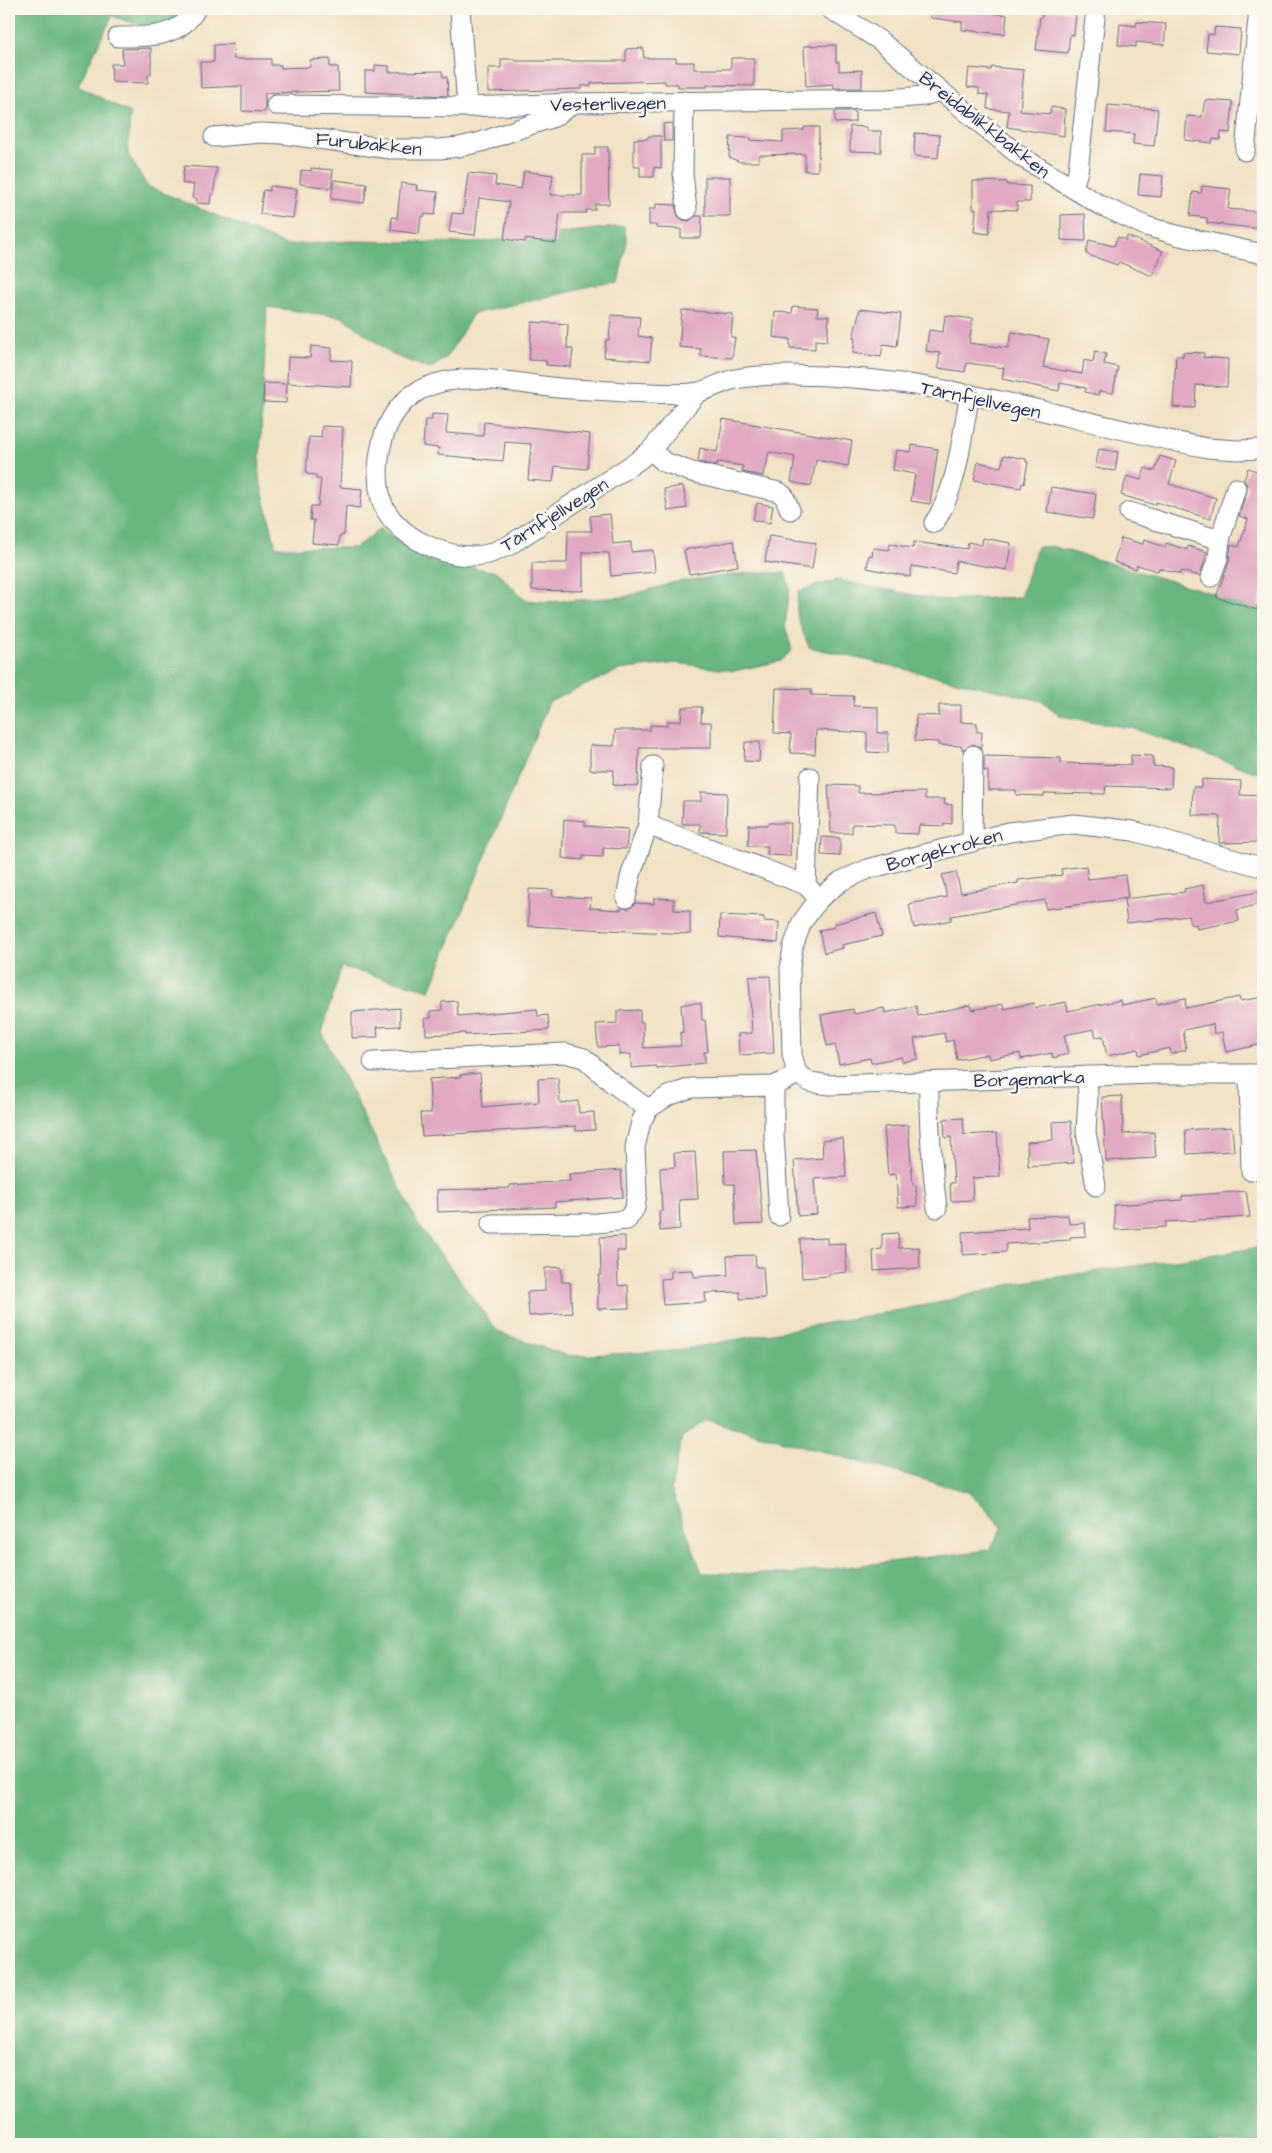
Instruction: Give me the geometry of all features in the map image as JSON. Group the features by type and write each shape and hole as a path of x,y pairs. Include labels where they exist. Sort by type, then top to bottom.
{"street":[{"path":"118,37 149,37 168,33 182,23 196,9"},
{"path":"460,9 467,106"},
{"name":"Breidablikkbakken","path":"830,9 879,40 1020,156 1100,204 1146,226 1180,236 1263,254"},
{"path":"1073,188 1078,171 1096,9"},
{"path":"1245,151 1259,9"},
{"name":"Vesterlivegen","path":"276,105 467,106 888,99 924,96 939,91"},
{"path":"684,101 683,174 687,210"},
{"name":"Furubakken","path":"214,137 261,133 283,134 390,149 459,148 554,117 575,103"},
{"name":"Tårnfjellvegen","path":"697,393 651,450 636,462 508,546 486,554 466,556 431,548 410,536 394,520 382,501 378,472 381,445 388,425 399,406 418,391 437,383 457,380 493,381 560,388 697,393 734,380 760,377 853,378 970,394 1184,444 1237,450 1263,449"},
{"path":"934,523 949,498 970,394"},
{"path":"651,450 664,462 692,472 779,492 784,496 790,510"},
{"path":"1211,577 1218,558 1220,540 1236,488"},
{"path":"1129,512 1220,540"},
{"path":"972,842 973,756"},
{"path":"626,898 630,874 648,825 653,766"},
{"path":"806,885 810,777"},
{"name":"Borgekroken","path":"798,1074 792,1054 790,968 793,947 802,922 819,899 841,881 868,869 1009,832 1074,824 1133,831 1257,866"},
{"path":"648,825 806,885 819,899"},
{"path":"372,1062 565,1053 584,1058 611,1082 648,1109"},
{"path":"491,1224 597,1223 627,1220 635,1208 637,1193 635,1147 641,1122 648,1109 668,1096 691,1088 774,1086 798,1074"},
{"name":"Borgemarka","path":"798,1074 810,1082 830,1085 1087,1076 1256,1074"},
{"path":"1251,1171 1256,1074"},
{"path":"1087,1076 1086,1132 1096,1186"},
{"path":"929,1082 929,1143 936,1208"},
{"path":"774,1086 774,1135 778,1216"}],"green space":[{"path":"9,9 192,9 185,41 112,16 78,86 130,113 128,154 147,186 286,245 350,241 471,243 624,226 627,242 618,283 590,287 473,314 447,357 430,369 393,355 343,317 267,307 259,477 276,547 355,548 381,528 407,547 433,558 497,572 525,600 546,602 624,597 675,582 748,573 785,573 790,589 785,626 792,650 781,661 734,671 677,663 619,670 549,702 430,990 341,967 322,1033 418,1224 498,1332 569,1356 673,1351 937,1303 1016,1283 1263,1247 1263,2144 9,2144","holes":["708,1420 969,1492 1002,1527 989,1550 787,1574 702,1573 671,1489 682,1437"]},
{"path":"1051,546 1263,608 1263,775 1135,729 1061,716 1042,701 809,647 798,619 797,599 799,591 836,580 941,600 1020,597 1037,547"}],"building":[{"path":"931,9 994,10 994,13 1007,15 1005,34 962,30 962,22 931,18"},
{"path":"1043,10 1076,12 1074,35 1070,34 1068,53 1036,50 1040,17 1042,17"},
{"path":"1137,22 1166,24 1164,45 1136,42 1136,47 1118,45 1120,24 1136,26"},
{"path":"1215,27 1241,29 1239,54 1206,51 1208,34 1214,35"},
{"path":"233,44 234,59 271,59 271,65 281,65 281,68 310,67 310,60 330,59 330,67 338,67 339,91 265,93 265,112 242,111 242,86 201,88 200,62 214,62 214,45"},
{"path":"836,45 836,62 839,62 839,71 862,70 862,88 834,88 834,84 806,86 804,46"},
{"path":"151,48 151,75 148,75 148,83 112,82 111,64 123,64 122,49"},
{"path":"643,48 644,58 676,58 676,62 694,62 694,69 731,69 731,58 754,58 754,86 707,85 707,87 678,87 678,84 665,84 665,81 591,83 591,86 581,86 581,89 488,92 488,68 501,68 501,59 516,59 516,61 626,61 626,49"},
{"path":"375,65 389,66 389,72 442,71 443,77 447,77 448,96 365,92 365,71 375,71"},
{"path":"992,67 1024,70 1020,111 1050,114 1051,107 1065,109 1064,136 1007,127 1009,111 987,109 988,95 979,94 979,88 967,87 969,68 991,70"},
{"path":"1205,100 1233,102 1230,133 1221,132 1220,140 1213,139 1212,143 1185,140 1187,116 1202,117"},
{"path":"1108,105 1158,109 1154,146 1133,144 1134,134 1106,132"},
{"path":"835,111 855,111 855,122 835,123"},
{"path":"672,123 672,141 664,141 663,124"},
{"path":"850,126 867,127 867,131 881,131 881,152 850,151"},
{"path":"804,127 819,127 818,171 805,171 805,154 759,155 759,162 740,162 729,157 730,137 783,142 783,131 804,130"},
{"path":"915,133 940,135 938,158 914,156"},
{"path":"648,136 661,136 661,168 654,167 654,177 640,177 640,167 634,167 634,139 648,139"},
{"path":"595,147 608,147 609,204 595,204 595,210 586,210 586,213 560,213 556,243 525,239 525,242 504,239 509,202 479,198 475,235 449,232 452,213 463,214 468,173 496,176 495,185 521,189 524,171 553,175 550,195 582,195 582,155 595,155"},
{"path":"184,166 217,168 210,204 196,203 197,199 192,198 194,185 182,183"},
{"path":"311,168 333,170 331,188 300,184 301,170 311,171"},
{"path":"1140,174 1163,176 1161,197 1138,195"},
{"path":"705,177 730,177 730,216 705,216"},
{"path":"334,180 367,184 364,203 331,199"},
{"path":"973,181 1007,182 1007,185 1030,186 1030,202 1017,202 1017,210 991,209 989,234 974,232 976,209 973,209"},
{"path":"401,183 417,185 416,190 438,192 435,215 424,214 424,217 421,217 419,234 391,230 392,217 397,218"},
{"path":"270,186 297,189 293,218 260,214 263,190 270,191"},
{"path":"1202,186 1231,189 1228,209 1263,212 1263,229 1207,223 1207,218 1190,216 1193,192 1201,193"},
{"path":"656,204 675,205 678,216 683,220 689,221 696,216 702,216 701,238 681,238 681,229 656,228 656,225 649,225 649,209 656,209"},
{"path":"1085,214 1086,241 1061,240 1061,215"},
{"path":"1127,236 1163,251 1152,276 1119,262 1117,265 1086,254 1089,240 1114,246 1118,237 1126,240"},
{"path":"793,306 818,308 817,316 829,316 827,341 815,340 815,349 790,348 790,339 773,337 775,312 792,313"},
{"path":"860,309 901,314 897,346 883,344 881,357 853,353 855,338 853,338"},
{"path":"682,310 733,314 731,337 735,338 732,358 700,356 701,349 679,347"},
{"path":"611,315 640,317 638,336 652,338 650,361 604,357 606,340 609,340"},
{"path":"945,315 973,319 969,343 1008,348 1012,332 1049,339 1043,367 1082,374 1084,360 1093,362 1095,351 1106,354 1104,364 1118,367 1113,393 1099,391 1098,395 1085,392 1086,388 1060,383 1059,391 1002,379 1004,368 967,363 965,372 938,368 940,353 926,351 929,330 943,332"},
{"path":"532,322 568,324 567,348 573,349 571,367 546,365 546,361 529,360"},
{"path":"311,346 332,348 331,360 352,361 351,387 287,383 288,357 310,358"},
{"path":"1183,352 1204,353 1203,357 1228,359 1227,387 1196,385 1195,408 1173,407 1176,356 1183,356"},
{"path":"264,383 287,384 286,403 263,402"},
{"path":"432,414 448,415 446,433 483,436 484,422 590,434 587,469 555,466 553,482 528,480 531,444 505,442 503,461 438,455 439,448 423,446 425,420 432,420"},
{"path":"723,419 852,441 848,466 816,460 811,486 791,482 795,457 769,452 763,476 742,472 743,466 718,462 717,466 698,462 700,448 717,452"},
{"path":"322,426 343,427 340,487 362,489 360,508 346,506 344,535 340,535 339,545 312,543 314,520 310,520 311,506 318,506 321,479 316,479 316,475 306,474 309,437 321,438"},
{"path":"912,445 938,449 930,504 911,501 915,474 893,470 896,450 911,452"},
{"path":"1099,449 1118,452 1115,471 1095,468"},
{"path":"1004,455 1026,459 1026,462 1028,462 1024,484 1022,483 1021,488 974,480 978,462 1001,467"},
{"path":"1160,456 1176,461 1169,484 1216,498 1210,519 1156,502 1155,505 1121,495 1127,476 1141,480 1145,468 1155,471"},
{"path":"1248,468 1263,473 1263,588 1257,610 1216,597 1229,562 1231,544 1239,547 1248,519 1239,516 1247,491 1247,485 1244,480"},
{"path":"683,486 687,508 668,511 664,489"},
{"path":"1051,487 1096,494 1093,519 1047,512"},
{"path":"757,503 773,506 770,523 753,520"},
{"path":"610,514 613,544 631,542 631,552 653,550 655,572 611,576 609,553 583,552 583,591 532,590 532,563 567,563 568,531 592,531 590,516"},
{"path":"769,536 816,543 812,569 765,562"},
{"path":"983,538 1011,543 1007,570 956,561 954,573 912,566 910,577 867,568 869,555 872,556 873,548 889,550 890,544 913,548 914,542 967,549 968,542 982,545"},
{"path":"1121,538 1143,544 1144,540 1165,547 1166,543 1187,550 1188,546 1207,552 1200,576 1181,571 1180,574 1159,568 1158,571 1137,565 1136,569 1114,562"},
{"path":"734,541 738,566 689,574 684,550"},
{"path":"776,688 811,689 811,695 854,696 853,706 878,707 878,733 888,733 888,753 867,752 867,733 816,730 815,754 790,753 791,734 774,733"},
{"path":"939,705 961,705 961,722 977,723 977,732 982,732 981,747 973,744 962,750 962,746 938,745 938,742 915,741 916,715 939,716"},
{"path":"682,707 702,707 701,722 711,722 711,748 639,748 638,786 613,785 614,770 590,770 590,745 614,746 615,730 650,730 650,725 667,726 667,721 681,721"},
{"path":"745,742 760,742 759,762 744,761"},
{"path":"1131,755 1153,756 1153,766 1172,767 1171,788 1106,786 1105,794 1044,793 1044,796 1016,795 1016,790 988,790 988,771 984,771 984,756 1061,758 1061,763 1131,765"},
{"path":"1202,779 1241,781 1240,795 1263,796 1263,842 1219,843 1220,816 1192,815 1193,787 1201,787"},
{"path":"828,785 858,786 858,793 925,792 925,799 945,799 944,804 952,805 952,824 944,823 944,826 919,825 918,834 895,833 895,825 852,824 852,833 831,833"},
{"path":"701,792 727,793 726,833 700,832 700,824 682,824 683,801 701,801"},
{"path":"564,819 585,821 585,826 628,829 626,849 603,848 603,857 583,856 583,860 562,858"},
{"path":"769,823 791,823 790,856 767,855 768,846 748,846 749,825 768,825"},
{"path":"822,837 840,838 840,856 821,855"},
{"path":"1086,866 1088,879 1125,875 1128,898 1046,909 1045,900 951,916 951,920 914,928 909,904 947,897 942,875 956,872 961,893 1018,883 1018,880 1062,875 1061,869"},
{"path":"1203,885 1206,902 1263,891 1263,903 1237,910 1239,921 1197,929 1196,924 1191,925 1189,916 1127,923 1124,899 1185,892 1184,889"},
{"path":"529,889 553,890 552,896 591,898 590,908 621,910 621,908 630,908 636,903 654,904 654,898 674,899 674,910 690,911 690,934 528,926"},
{"path":"876,913 882,936 842,945 843,948 824,953 819,930 835,927 834,924"},
{"path":"720,915 764,917 764,921 779,922 778,943 719,937"},
{"path":"770,976 774,1053 739,1055 738,1034 752,1033 749,977"},
{"path":"1239,997 1240,1001 1263,997 1263,1044 1226,1052 1222,1032 1214,1034 1213,1024 1183,1030 1186,1050 1171,1054 1170,1048 1139,1055 1138,1049 1107,1056 1103,1036 1096,1037 1094,1029 1064,1035 1068,1054 1053,1058 1052,1053 1021,1059 1020,1053 989,1059 988,1054 957,1060 953,1040 946,1042 944,1033 914,1039 918,1059 902,1062 901,1057 871,1063 870,1058 839,1064 835,1044 827,1046 821,1015 853,1009 854,1014 884,1008 885,1013 916,1006 918,1016 971,1005 972,1010 1003,1004 1004,1009 1034,1003 1035,1008 1066,1002 1068,1011 1121,1000 1122,1005 1156,998 1157,1004 1185,998 1186,1008"},
{"path":"457,1001 458,1016 537,1009 538,1016 548,1015 549,1030 465,1035 465,1033 426,1035 425,1018 431,1018 430,1011 442,1010 442,1002"},
{"path":"701,1003 702,1020 705,1020 708,1052 704,1052 705,1063 657,1068 656,1066 631,1068 631,1054 619,1055 619,1046 598,1047 596,1024 617,1023 617,1011 640,1010 640,1022 643,1022 644,1048 681,1046 680,1033 683,1032 681,1005"},
{"path":"400,1008 400,1026 377,1027 378,1037 352,1038 352,1012"},
{"path":"480,1073 483,1107 539,1102 538,1079 558,1078 560,1103 578,1101 579,1113 594,1112 595,1130 576,1131 576,1126 422,1136 420,1113 431,1113 429,1079 461,1077 460,1075"},
{"path":"1122,1096 1123,1134 1154,1132 1156,1158 1106,1161 1102,1097"},
{"path":"963,1118 964,1135 997,1133 1000,1177 972,1178 973,1200 951,1201 950,1183 954,1183 951,1137 945,1138 944,1119"},
{"path":"1071,1121 1074,1163 1028,1166 1027,1142 1053,1140 1052,1122"},
{"path":"908,1125 913,1185 916,1185 917,1206 898,1207 896,1174 888,1175 884,1127"},
{"path":"1232,1127 1234,1151 1187,1154 1185,1130"},
{"path":"843,1138 846,1177 814,1179 817,1214 798,1216 794,1160 823,1158 822,1140"},
{"path":"756,1150 763,1224 736,1225 734,1184 725,1184 724,1151"},
{"path":"695,1152 698,1199 679,1200 680,1229 660,1231 659,1211 662,1211 660,1168 675,1167 674,1153"},
{"path":"621,1170 623,1197 555,1202 555,1207 438,1212 437,1190 510,1188 510,1185 570,1181 569,1174"},
{"path":"1246,1191 1250,1217 1166,1222 1166,1227 1115,1230 1114,1205 1182,1200 1182,1196"},
{"path":"1068,1215 1069,1224 1085,1223 1086,1236 1070,1237 1070,1240 1006,1244 1006,1252 963,1255 962,1232 1028,1228 1027,1217"},
{"path":"898,1233 899,1248 919,1247 920,1268 874,1271 873,1250 882,1249 882,1234"},
{"path":"625,1236 625,1251 617,1251 618,1286 628,1285 629,1308 598,1309 599,1275 601,1275 600,1237"},
{"path":"827,1238 827,1244 845,1243 847,1272 829,1274 829,1276 802,1278 800,1239"},
{"path":"755,1255 756,1267 763,1267 765,1298 740,1299 740,1292 705,1293 706,1302 663,1305 661,1279 671,1278 671,1271 693,1270 694,1277 728,1275 727,1256"},
{"path":"561,1267 562,1282 570,1282 572,1313 529,1316 527,1292 545,1291 545,1268"}]}
